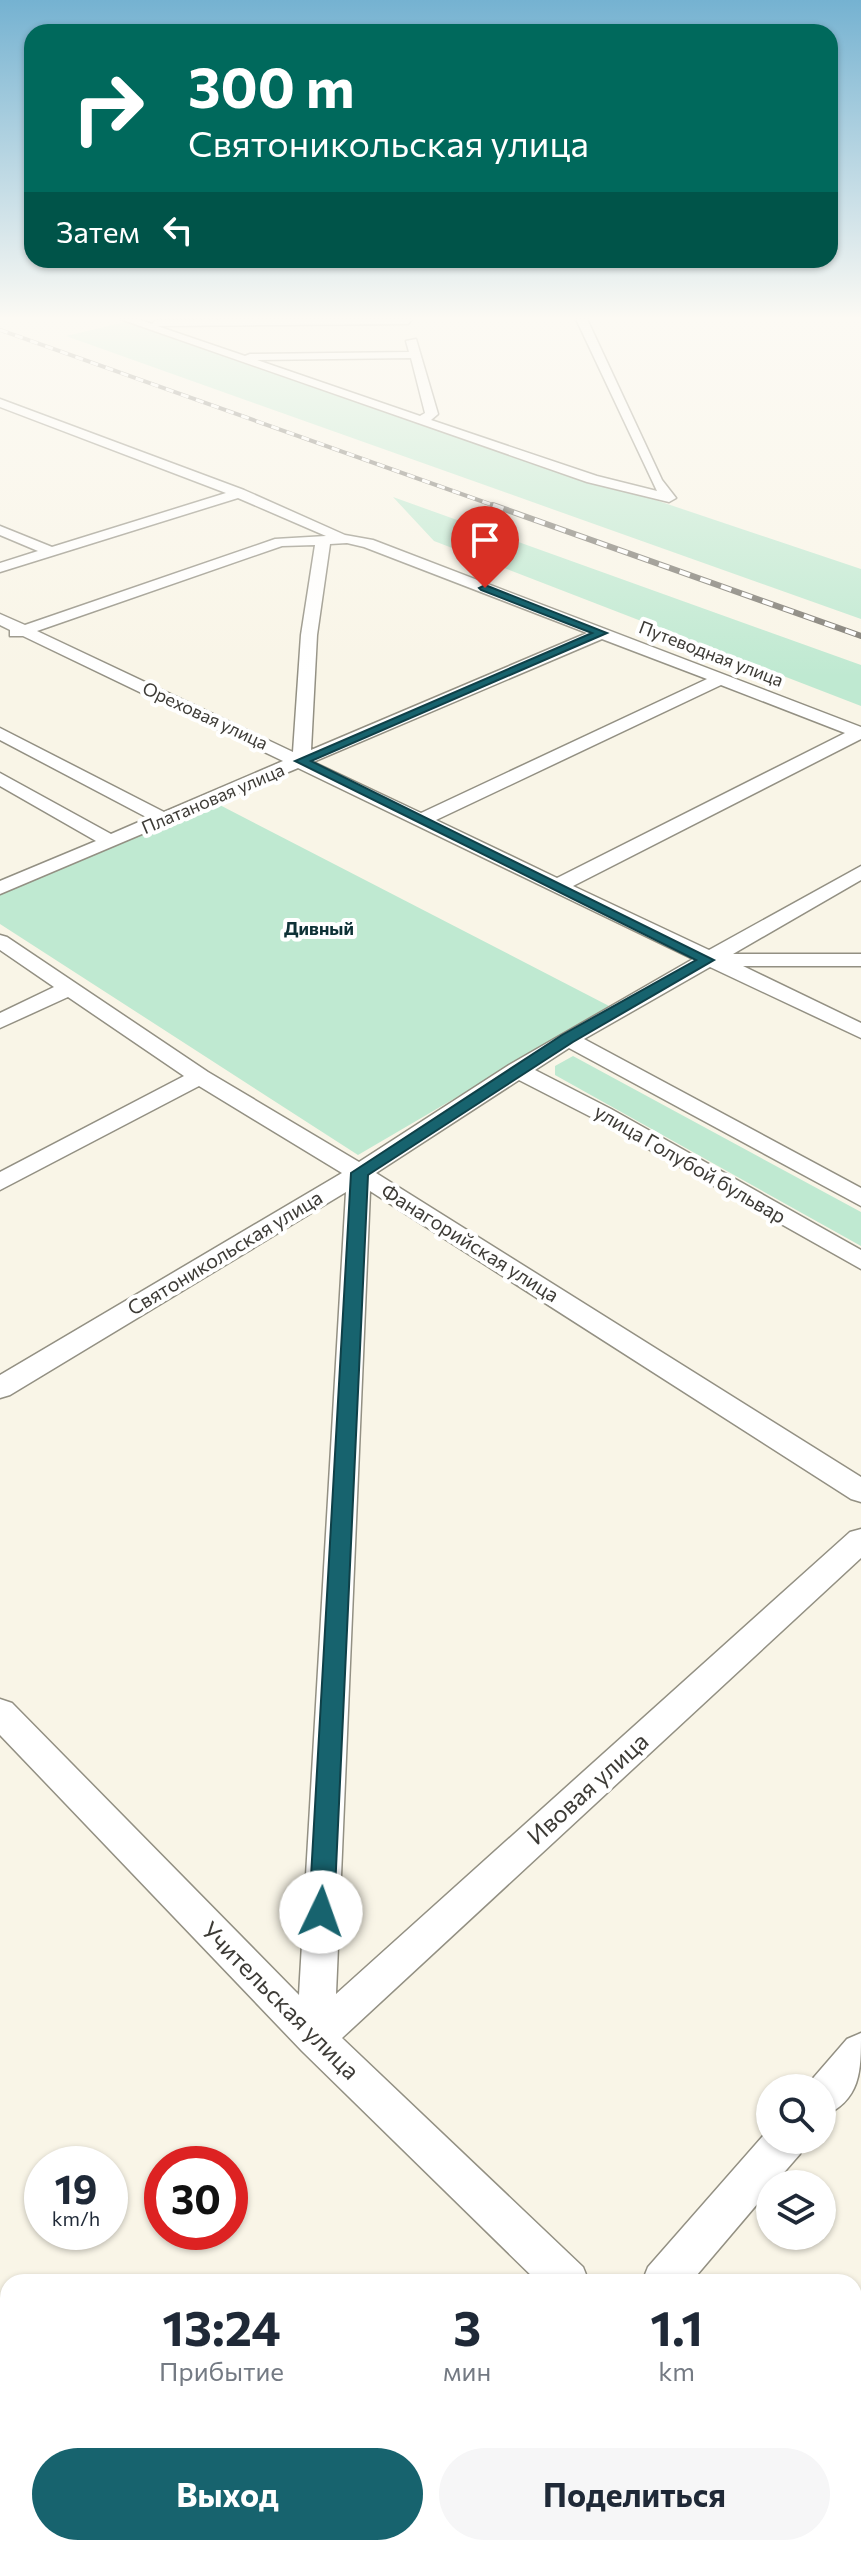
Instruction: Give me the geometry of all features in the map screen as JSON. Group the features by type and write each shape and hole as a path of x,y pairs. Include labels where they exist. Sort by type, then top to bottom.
{"street":[{"path":"94,438 239,493 347,539"},
{"path":"475,438 603,482 669,498 656,481 636,438"},
{"path":"0,568 239,493"},
{"path":"0,530 51,552"},
{"path":"0,639 280,542 347,539"},
{"name":"Путеводная улица","path":"347,539 368,543 860,733"},
{"path":"301,761 309,635 323,540"},
{"name":"Ореховая улица","path":"0,619 301,761 707,960 861,1031"},
{"name":"Платановая улица","path":"0,888 601,633"},
{"path":"419,821 723,678"},
{"path":"0,733 164,819"},
{"path":"557,886 860,733"},
{"path":"0,778 112,842"},
{"name":"Святоникольская улица","path":"0,1388 359,1173 568,1039 861,872"},
{"name":"Фанагорийская улица","path":"0,941 200,1077 359,1173 861,1491"},
{"path":"707,960 861,960"},
{"path":"0,1021 69,988"},
{"path":"568,1039 861,1198"},
{"name":"улица Голубой бульвар","path":"517,1070 603,1114 861,1261"},
{"path":"0,1182 200,1077"},
{"path":"315,2038 359,1173"},
{"name":"Ивовая улица","path":"315,2038 861,1540"},
{"name":"Учительская улица","path":"0,1713 315,2038 560,2274"},
{"path":"836,2081 861,2052"},
{"path":"670,2274 774,2154"}],"green space":[{"path":"353,438 471,438 861,569 861,619"},
{"path":"393,497 861,665 861,706 434,541"},
{"path":"212,801 611,1007 358,1155 0,924 0,891"},
{"path":"573,1056 861,1212 861,1246 555,1075 555,1066"}],"railway":[{"path":"305,438 498,507"},
{"path":"493,505 861,636"}],"district":[{"name":"Дивный","path":"319,929"}],"route":[{"path":"321,1912 359,1173 517,1070 707,960 301,761 601,633 485,588"}]}
